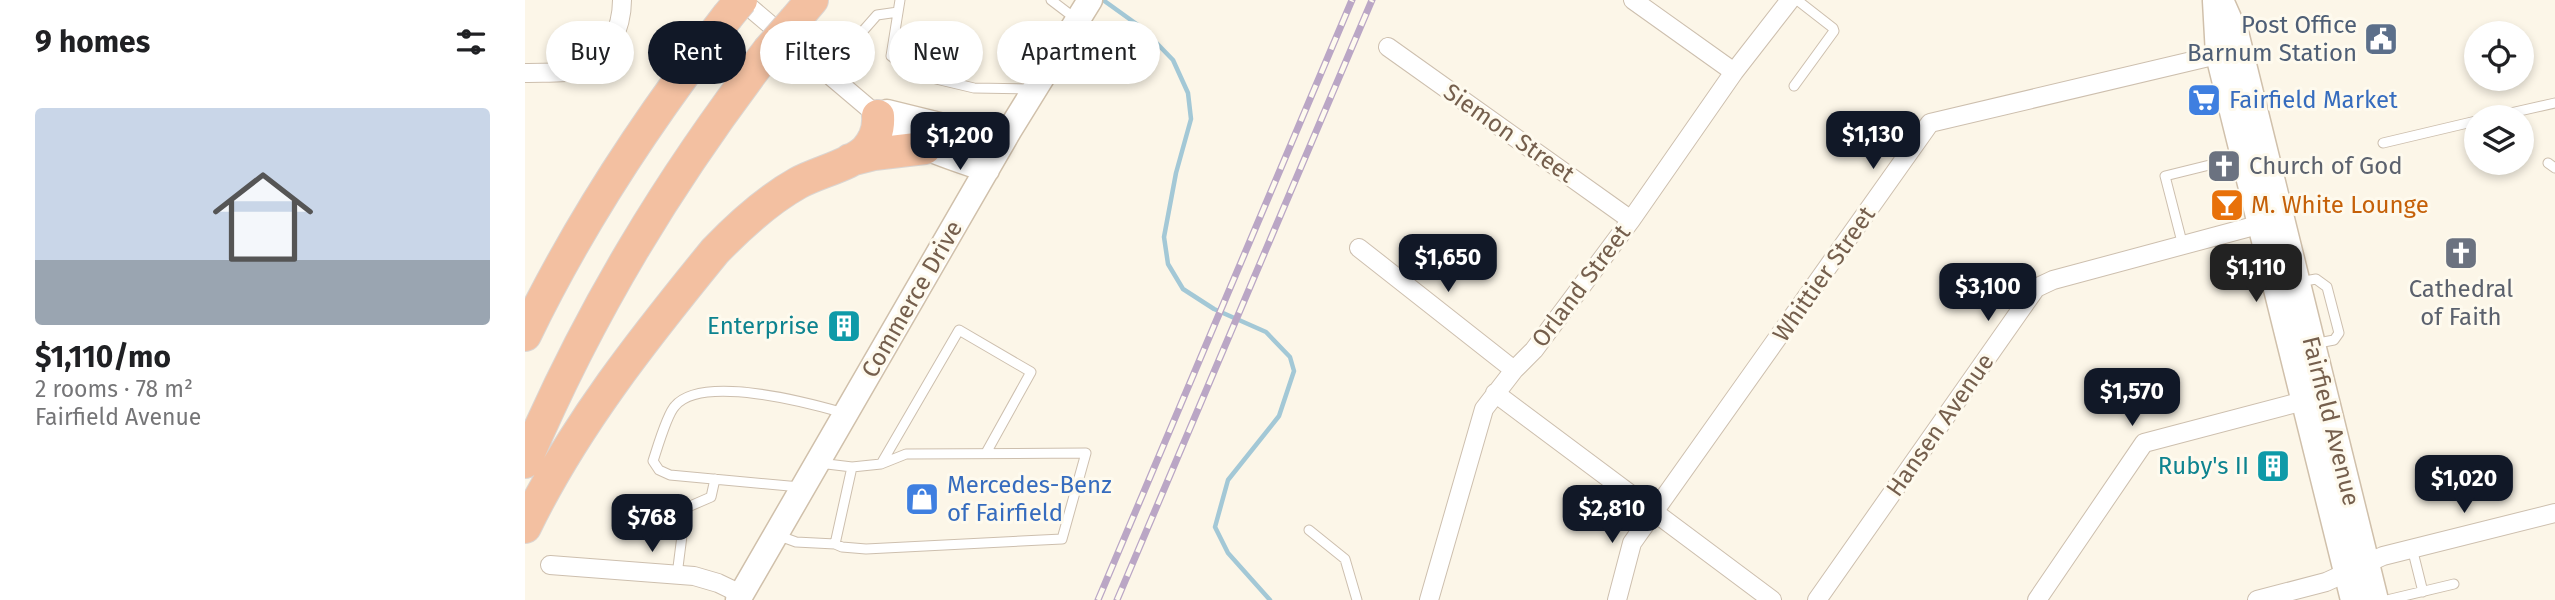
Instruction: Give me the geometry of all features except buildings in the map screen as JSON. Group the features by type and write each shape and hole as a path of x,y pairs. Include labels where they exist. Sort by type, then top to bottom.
{"highway":[{"path":"525,335 596,203 658,108 731,6"},
{"path":"525,462 586,330 641,233 702,140 768,51 803,10"},
{"path":"525,527 566,449 596,405 715,251 747,219 776,197 798,183 859,156 872,142 878,116"},
{"path":"842,163 874,154 925,148"}],"main road":[{"name":"Fairfield Avenue","path":"2215,0 2357,568 2376,600"},
{"name":"Fairfield Avenue","path":"2221,0 2243,156 2296,282 2312,345 2314,398"},
{"name":"Commerce Drive","path":"739,597 1009,131 1084,10"},
{"path":"987,170 925,148 888,127 878,116 887,112 956,129 1009,131"},
{"name":"Fairfield Avenue","path":"2353,600 2357,568"}],"street":[{"path":"525,73 580,70 596,61 610,47 617,29 622,0"},
{"path":"1633,0 1734,72"},
{"name":"Orland Street","path":"1429,600 1484,409 1514,370 1534,350 1631,220 1734,72 1790,0"},
{"path":"731,6 760,26"},
{"name":"Siemon Street","path":"1388,47 1631,220"},
{"name":"Whittier Street","path":"1616,600 1632,543 1930,123 2229,52"},
{"path":"839,84 878,116"},
{"name":"Hansen Avenue","path":"1817,600 2036,288 2053,280 2271,222"},
{"path":"1359,248 1514,370"},
{"path":"1495,393 1772,600"},
{"path":"2037,600 2144,443 2314,398"},
{"path":"2257,600 2357,568 2383,556 2555,513"},
{"path":"550,565 694,576 718,583 739,597"}],"lane":[{"path":"900,0 891,56 915,74 974,88 1036,89"},
{"path":"1052,0 1084,10"},
{"path":"1794,86 1834,32 1833,28 1797,0"},
{"path":"872,21 877,15 898,12"},
{"path":"2534,108 2555,103"},
{"path":"2383,143 2464,124"},
{"path":"2183,246 2165,176 2243,156"},
{"path":"881,464 959,330 1031,372 986,453"},
{"path":"803,487 670,475 659,470 653,461 674,406 688,396 700,392 744,393 807,402 846,413"},
{"path":"775,535 796,542 866,549 1062,539 1086,453 907,454 881,464 852,467 817,463"},
{"path":"835,544 852,467"},
{"path":"677,575 685,512 711,497 715,479"},
{"path":"1308,530 1345,559 1357,600"},
{"path":"2412,548 2423,592"},
{"path":"2387,600 2453,584"}],"waterway":[{"path":"1103,0 1142,28 1173,60 1188,93 1191,119 1176,173 1164,237 1168,264 1183,289 1214,309 1266,332 1290,357 1294,371 1279,416 1228,480 1215,527 1228,553 1270,600"}],"railway":[{"path":"1098,600 1352,0"},
{"path":"1117,600 1372,0"}],"place":[{"name":"Post Office Barnum Station","path":"2381,39"},
{"name":"Fairfield Market","path":"2204,100"},
{"name":"Church of God","path":"2224,166"},
{"name":"M. White Lounge","path":"2227,205"},
{"name":"Cathedral of Faith","path":"2461,253"},
{"name":"Enterprise","path":"844,326"},
{"name":"Ruby's II","path":"2273,466"},
{"name":"Mercedes-Benz of Fairfield","path":"922,499"}]}
